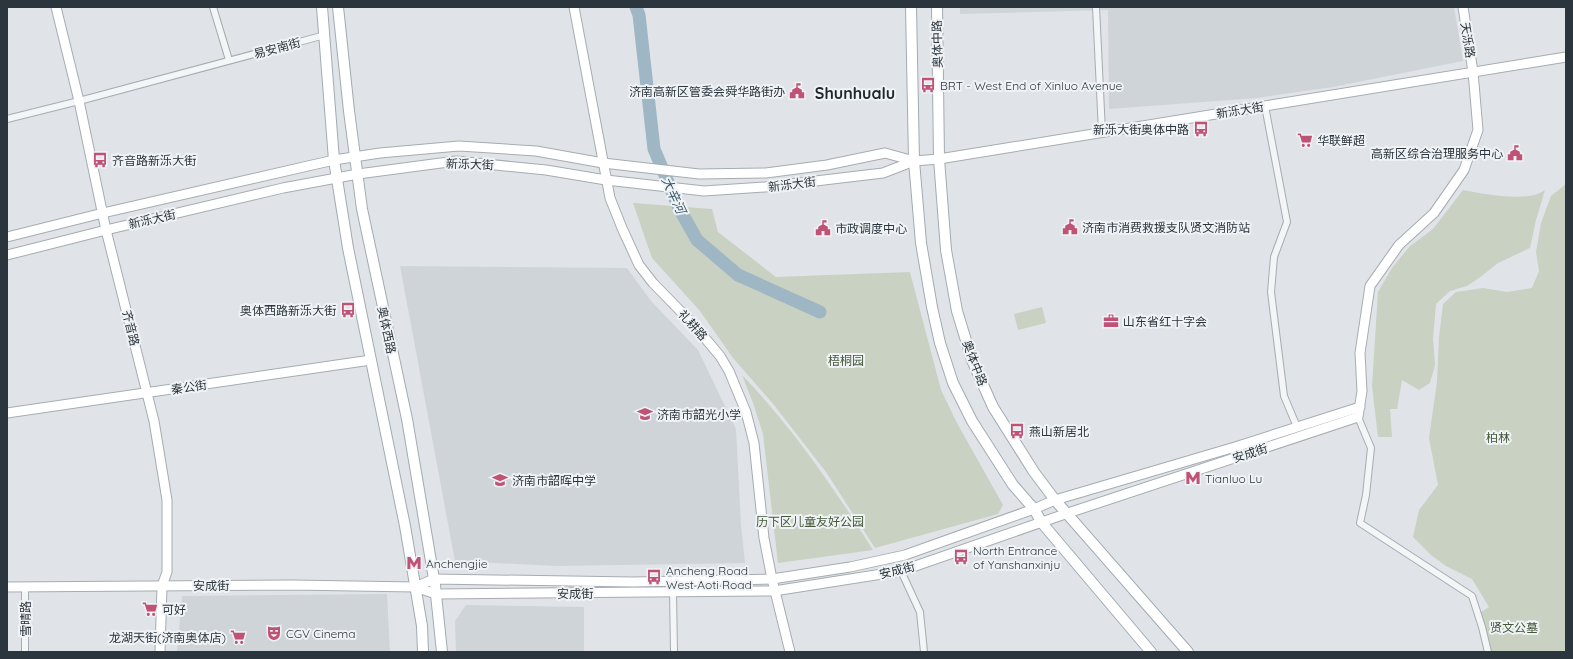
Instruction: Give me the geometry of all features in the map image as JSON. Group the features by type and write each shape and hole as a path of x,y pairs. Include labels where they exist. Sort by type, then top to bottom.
{"main road":[{"name":"奥体西路","path":"322,7 334,160 348,248 404,526 422,626 423,652"},
{"name":"奥体西路","path":"338,7 349,112 362,209 407,419 434,579 442,652"},
{"name":"奥体中路","path":"911,7 914,161 921,243 940,343 953,383 972,421 1009,479 1034,509 1042,523 1151,652"},
{"name":"奥体中路","path":"937,7 939,159 946,250 957,311 972,360 993,407 1034,472 1055,500 1068,513 1188,652"}],"street":[{"name":"齐音路","path":"56,7 79,101 106,230 154,421 167,500 167,572 163,585 160,652"},
{"path":"213,7 229,60"},
{"name":"礼耕路","path":"574,7 610,198 639,265 720,356 729,371 746,412 754,443 764,538 774,591 788,639 790,652"},
{"path":"1096,7 1102,132"},
{"name":"天泺路","path":"1358,417 1362,391 1360,353 1370,286 1399,245 1434,213 1464,170 1478,130 1473,72 1463,7"},
{"name":"易安南街","path":"79,101 325,35"},
{"name":"新泺大街","path":"7,256 106,230 284,188 337,177 456,161 546,170 606,180 698,190 765,187 883,173 914,161 939,159 1566,57"},
{"path":"7,119 79,101"},
{"path":"1265,106 1287,222 1274,257 1271,292 1284,396 1297,427"},
{"name":"新泺大街","path":"7,237 103,213 334,160 380,153 459,146 536,151 603,163 699,174 766,173 827,165 885,153 914,161"},
{"name":"秦公街","path":"7,413 371,360"},
{"name":"安成街","path":"1055,500 1235,447 1360,407"},
{"path":"1358,417 1371,448 1366,495 1360,523 1472,596 1488,652"},
{"name":"安成街","path":"7,587 163,585 415,587 436,594 774,591 901,571 1068,513 1358,417"},
{"path":"1034,509 1055,500"},
{"name":"安成街","path":"415,587 434,579 633,582 772,579 850,567 905,555 1034,509"},
{"path":"901,571 920,612 924,652"},
{"name":"雪晴路","path":"25,587 25,652"},
{"path":"673,592 674,652"}],"shaded area":[{"path":"960,7 1454,7 1463,61 1333,87 1257,98 1109,109 1108,10 960,14"},
{"path":"400,266 627,268 651,301 698,350 736,429 741,525 745,563 556,566 455,561"},
{"path":"387,594 390,652 177,652 182,596"},
{"path":"466,605 584,607 584,652 456,652 455,621"}],"green space":[{"name":"柏林","path":"1566,184 1566,652 1487,652 1478,614 1489,607 1472,579 1446,566 1431,555 1413,537 1419,510 1438,485 1429,438 1437,382 1439,337 1443,304 1456,292 1483,288 1507,292 1532,288 1539,271 1536,252 1541,223 1551,196"},
{"path":"1463,190 1517,197 1538,194 1545,190 1536,220 1530,248 1498,263 1467,286 1450,291 1436,304 1433,339 1435,365 1430,383 1419,390 1402,380 1397,409 1390,409 1392,437 1378,437 1372,386 1378,292 1392,268 1409,247 1433,229"},
{"name":"梧桐园","path":"633,203 712,209 718,232 776,277 910,272 941,390 957,423 1003,505 998,514 875,548 826,472 774,405 733,358 700,311 652,258"},
{"path":"1042,307 1046,323 1018,330 1014,314"},
{"name":"历下区儿童友好公园","path":"742,375 796,437 873,550 778,563 763,434"}],"waterway":[{"name":"大辛河","path":"636,7 639,15 654,149 679,208 697,240 738,275 820,312"}],"place":[{"name":"BRT - West End of Xinluo Avenue","path":"928,85"},
{"name":"济南高新区管委会舜华路街办","path":"797,91"},
{"name":"新泺大街奥体中路","path":"1201,129"},
{"name":"华联鲜超","path":"1305,140"},
{"name":"高新区综合治理服务中心","path":"1515,153"},
{"name":"齐音路新泺大街","path":"100,160"},
{"name":"济南市消费救援支队贤文消防站","path":"1070,227"},
{"name":"市政调度中心","path":"823,228"},
{"name":"奥体西路新泺大街","path":"348,310"},
{"name":"山东省红十字会","path":"1111,321"},
{"name":"济南市韶光小学","path":"645,414"},
{"name":"燕山新居北","path":"1017,431"},
{"name":"Tianluo Lu","path":"1193,478"},
{"name":"济南市韶晖中学","path":"500,480"},
{"name":"North Entrance of Yanshanxinju","path":"961,557"},
{"name":"Anchengjie","path":"414,563"},
{"name":"Ancheng Road West Aoti Road","path":"654,577"},
{"name":"可好","path":"150,609"},
{"name":"CGV Cinema","path":"274,633"},
{"name":"龙湖天街(济南奥体店)","path":"238,637"}],"district":[{"name":"Shunhualu","path":"855,93"}],"park label":[{"name":"贤文公墓","path":"1514,627"}]}
